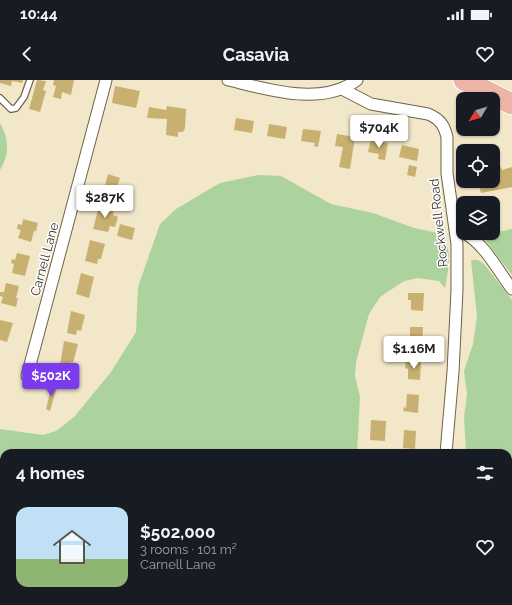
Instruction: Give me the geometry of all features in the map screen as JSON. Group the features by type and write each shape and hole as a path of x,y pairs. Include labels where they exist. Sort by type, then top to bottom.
{"highway":[{"path":"464,80 512,104"}],"street":[{"name":"Carnell Lane","path":"27,376 106,80"},
{"path":"228,80 268,88 306,93 323,93 342,89 357,80"},
{"name":"Rockwell Road","path":"342,89 371,104 428,114 437,118 442,123 447,136 448,193 456,218"},
{"name":"Rockwell Road","path":"446,449 458,290 456,244 457,240"},
{"path":"474,240 512,289"}],"lane":[{"path":"0,98 11,109 16,108 24,97 30,80"}],"green space":[{"path":"0,123 7,141 7,152 0,170"},
{"path":"259,175 281,176 331,204 373,213 414,228 443,234 449,254 448,273 445,288 439,281 418,278 404,281 380,297 369,314 356,362 355,376 360,397 357,449 0,449 0,429 43,435 56,431 74,417 111,372 136,332 138,287 160,224 176,209 220,183"},
{"path":"512,229 512,275 485,240 500,240 500,232"},
{"path":"471,260 478,260 484,264 512,300 512,449 466,449 464,417 467,394 464,371 473,344 477,316"}],"building":[{"path":"0,80 23,80 22,83 12,81 11,86 0,83"},
{"path":"37,80 46,81 43,90 46,91 40,112 29,109"},
{"path":"54,80 74,80 71,95 62,92 61,99 53,97 56,86 53,85"},
{"path":"115,86 140,91 136,108 112,103"},
{"path":"167,106 186,109 185,128 183,132 178,132 178,137 166,135 167,119 147,118 149,107 166,110"},
{"path":"236,118 254,121 252,133 234,130"},
{"path":"269,124 287,127 285,139 267,136"},
{"path":"303,129 321,131 318,147 314,146 315,143 301,141"},
{"path":"337,134 355,137 350,169 339,167 343,147 335,146"},
{"path":"371,139 388,143 385,160 378,159 379,154 368,152"},
{"path":"402,145 419,149 417,161 399,157"},
{"path":"409,165 417,167 415,177 407,175"},
{"path":"512,167 512,187 481,193 480,188 500,188 500,168 502,170"},
{"path":"108,174 120,178 113,196 103,193"},
{"path":"99,206 114,210 113,215 118,217 115,227 110,226 108,232 93,229"},
{"path":"23,219 38,223 31,242 18,238 21,230 17,229 18,224 22,225"},
{"path":"120,224 135,228 132,240 117,236"},
{"path":"90,240 105,244 101,259 98,259 97,264 85,261"},
{"path":"17,253 30,256 25,276 12,273 14,264 11,263 12,259 15,260"},
{"path":"81,273 94,277 89,298 76,294"},
{"path":"6,283 19,286 16,298 18,298 16,307 1,303 3,297 0,296 0,292 4,292"},
{"path":"408,293 424,293 423,311 411,310 411,300 408,300"},
{"path":"71,311 85,315 81,331 77,330 76,335 67,333"},
{"path":"0,320 13,323 7,342 0,340"},
{"path":"410,327 423,327 422,345 410,345"},
{"path":"64,341 78,344 73,363 71,362 69,368 60,365"},
{"path":"406,361 421,362 420,380 408,379 408,369 405,368"},
{"path":"52,384 57,386 50,411 46,409"},
{"path":"407,394 419,395 418,413 403,411 404,407 406,408"},
{"path":"371,420 386,421 385,441 370,440"},
{"path":"404,430 416,431 415,449 403,448"}]}
